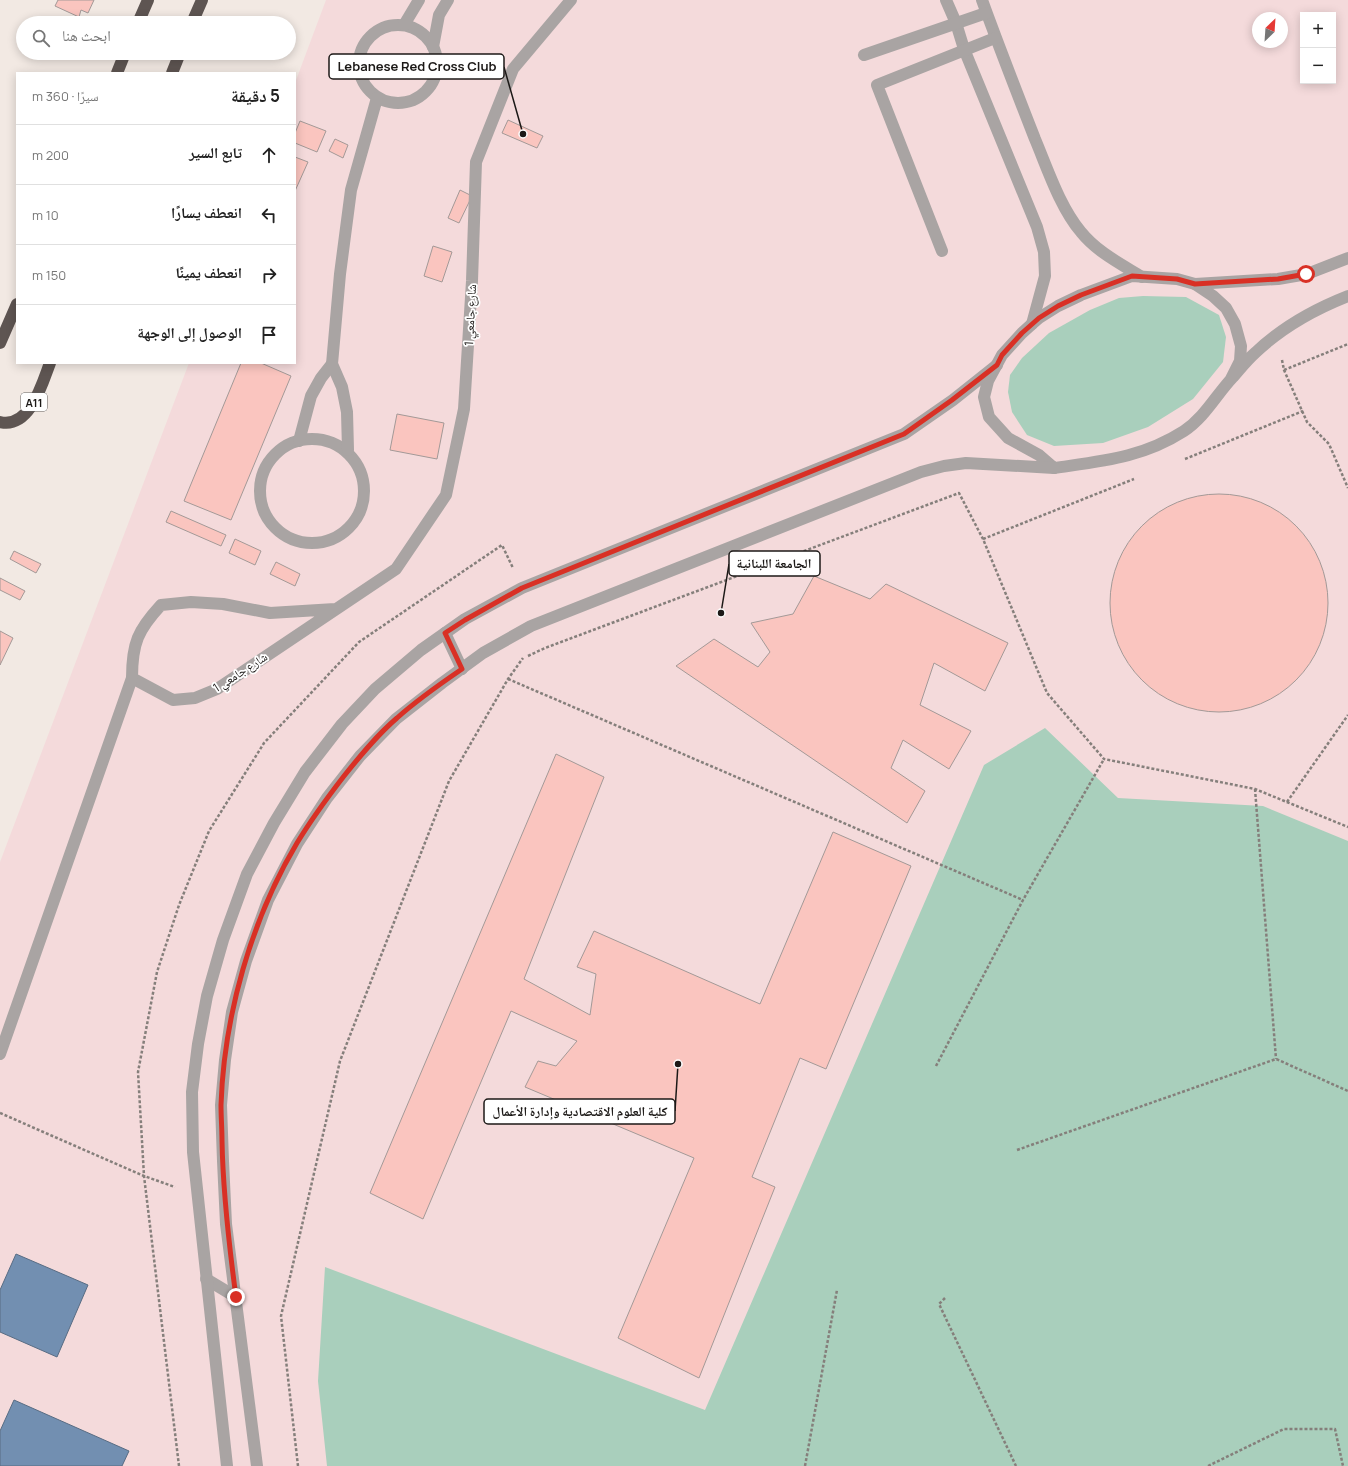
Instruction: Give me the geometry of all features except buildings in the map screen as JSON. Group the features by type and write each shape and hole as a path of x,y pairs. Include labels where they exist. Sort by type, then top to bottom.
{"highway":[{"path":"141,16 148,0"},
{"path":"195,16 202,0"},
{"path":"117,72 122,60"},
{"path":"172,72 177,60"},
{"path":"0,343 16,306"},
{"name":"A11","path":"0,422 6,423 18,418 33,405 50,364"}],"street":[{"path":"404,25 419,0"},
{"path":"433,47 440,15 448,0"},
{"name":"شارع جامعي 1","path":"132,678 173,700 195,698 217,689 396,568 446,495 464,409 472,281 476,162 513,69 570,0"},
{"path":"946,0 956,23 964,50 1037,227 1044,252 1045,276 1032,324"},
{"path":"982,0 995,38 1054,185 1067,210 1081,232 1103,252 1142,277"},
{"path":"864,55 986,13"},
{"path":"404,25 418,31 430,41 433,47 436,55 437,71 432,85 421,97 407,102 392,104 377,98 366,87 359,73 359,58 364,43 375,32 389,26 404,25"},
{"path":"942,251 877,85 995,38"},
{"path":"348,450 317,437 285,444 263,469 260,502 277,531 308,545 340,537 362,512 365,479 348,450 347,412 342,387 332,364 340,274 351,190 377,98"},
{"path":"1195,284 1306,274 1348,258"},
{"path":"1054,468 1039,455 1008,438 989,417 984,397 988,380 1002,355 1032,324 1058,306 1081,295 1132,276 1177,279 1195,284 1213,296 1226,308 1235,324 1241,346 1240,361 1231,379"},
{"path":"257,1466 226,1224 221,1105 225,1060 232,1012 246,961 268,900 297,844 327,798 360,756 396,719 483,653 531,626 921,472 944,466 966,463 1054,468 1115,459 1143,452 1163,443 1185,430 1203,415 1231,379 1255,353 1277,335 1314,312 1348,296"},
{"path":"299,441 311,396 321,378 332,364"},
{"path":"227,1466 197,1196 193,1152 192,1092 198,1044 207,996 223,940 247,874 274,823 305,772 342,724 375,689 421,650 465,620 522,588 904,434 947,404 997,365"},
{"path":"0,1054 132,678 132,662 136,640 146,622 161,605 191,602 223,604 270,613 335,609"},
{"path":"445,633 462,669"},
{"path":"206,1279 236,1297"}],"path":[{"path":"1277,335 1284,370 1307,422 1329,444 1348,488"},
{"path":"1284,370 1348,344"},
{"path":"298,1466 281,1316 340,1061 449,781 508,679 522,658 545,648 959,493 983,540 1047,693 1104,759 1255,789 1348,827"},
{"path":"508,679 1023,900"},
{"path":"1287,802 1348,715"},
{"path":"936,1066 1023,900 1104,759"},
{"path":"1255,789 1276,1058"},
{"path":"1017,1150 1276,1058 1348,1091"},
{"path":"0,1114 144,1176 197,1196"},
{"path":"805,1466 837,1290"},
{"path":"945,1298 939,1304 1016,1466"},
{"path":"1208,1466 1284,1429 1335,1429 1343,1466"}],"shaded area":[{"path":"326,0 1348,0 1348,1466 0,1466 0,862 189,364 296,364 296,80"}],"green space":[{"path":"1143,296 1186,297 1219,315 1226,337 1223,362 1193,399 1148,427 1103,443 1054,446 1027,435 1012,412 1008,392 1010,375 1022,358 1049,333 1090,310 1119,298"},
{"path":"1045,728 1118,798 1263,806 1348,841 1348,1466 327,1466 318,1381 325,1267 705,1410 984,765"}],"water":[{"path":"16,1254 88,1285 57,1357 0,1332 0,1290"},
{"path":"14,1400 129,1451 122,1466 0,1466 0,1431"}],"place":[{"name":"Lebanese Red Cross Club","path":"523,134"},
{"name":"الجامعة اللبنانية","path":"721,613"},
{"name":"كلية العلوم الاقتصادية وإدارة الأعمال","path":"678,1064"}],"route":[{"path":"236,1297 226,1224 221,1105 225,1060 232,1012 246,961 268,900 297,844 327,798 360,756 396,719 462,669 445,633 522,588 904,434 952,400 997,365 1002,355 1022,333 1039,318 1058,306 1081,295 1132,276 1177,279 1195,284 1278,279 1306,274"}]}
